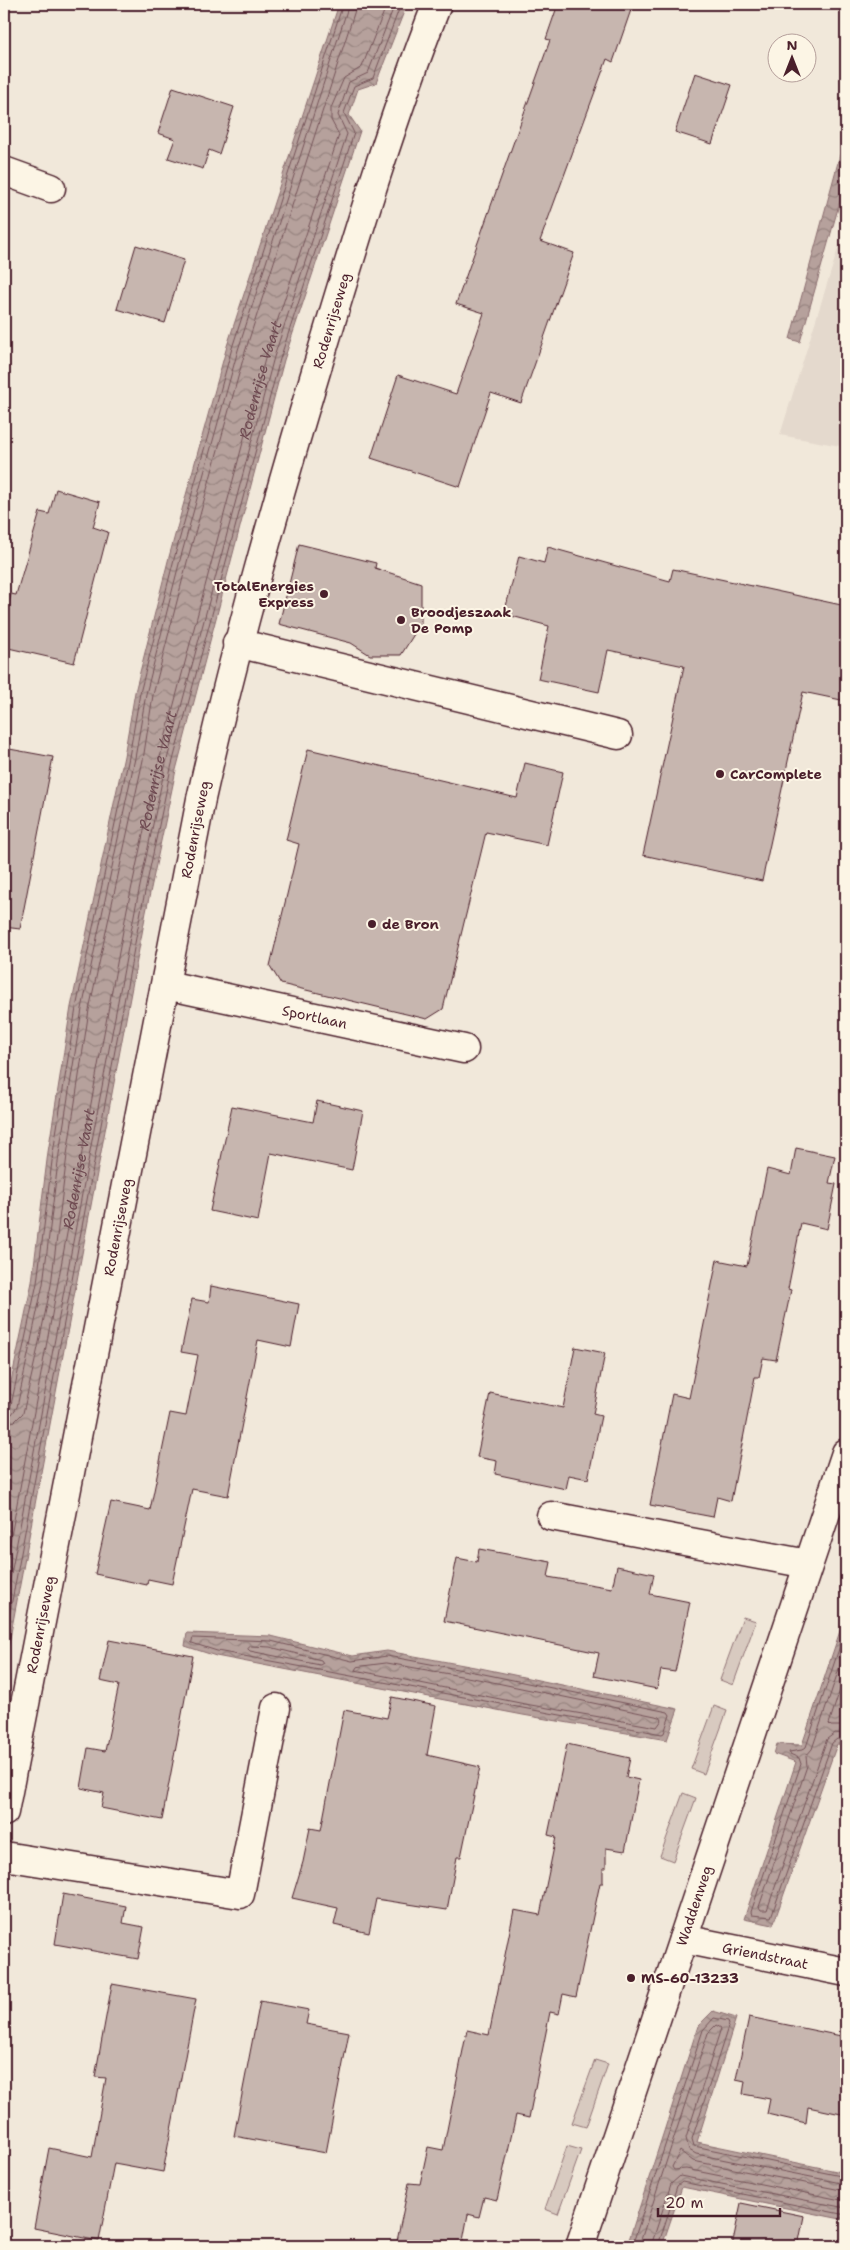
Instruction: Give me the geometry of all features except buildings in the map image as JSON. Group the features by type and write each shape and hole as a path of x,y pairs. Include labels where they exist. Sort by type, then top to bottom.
{"street":[{"name":"Rodenrijseweg","path":"4,1812 201,799 237,643 272,515 365,208 437,4"},
{"path":"4,171 51,188"},
{"path":"237,643 618,735"},
{"name":"Sportlaan","path":"166,985 464,1049"},
{"name":"Waddenweg","path":"580,2246 808,1564 838,1504 846,1453"},
{"path":"551,1516 808,1564"},
{"path":"4,1856 240,1894 276,1708"},
{"name":"Griendstraat","path":"683,1939 846,1972"}],"shaded area":[{"path":"846,223 846,447 780,435"},
{"path":"743,1617 756,1621 733,1685 720,1680"},
{"path":"714,1706 727,1711 704,1774 691,1769"},
{"path":"683,1793 696,1798 673,1861 660,1856"},
{"path":"595,2060 608,2064 586,2127 572,2123"},
{"path":"567,2146 581,2150 558,2214 545,2209"}],"water":[{"name":"Rodenrijse Vaart","path":"339,4 407,4 376,83 358,89 349,115 360,131 284,360 176,770 146,912 4,1670 4,1415 32,1282 48,1152 71,1007 124,756 135,692 169,557 227,346"},
{"path":"846,133 846,180 800,342 790,339"},
{"path":"846,1613 846,1745 837,1744 773,1925 744,1919 796,1762 774,1754 777,1744 802,1745"},
{"path":"187,1633 271,1636 353,1656 387,1651 480,1668 678,1709 667,1740 523,1715 216,1656 185,1646"},
{"path":"713,2011 736,2018 697,2142 846,2173 846,2220 682,2187 662,2246 627,2246 698,2026"}],"place":[{"name":"TotalEnergies Express","path":"324,594"},
{"name":"Broodjeszaak De Pomp","path":"401,620"},
{"name":"CarComplete","path":"720,774"},
{"name":"de Bron","path":"372,924"},
{"name":"MS-60-13233","path":"631,1978"}]}
